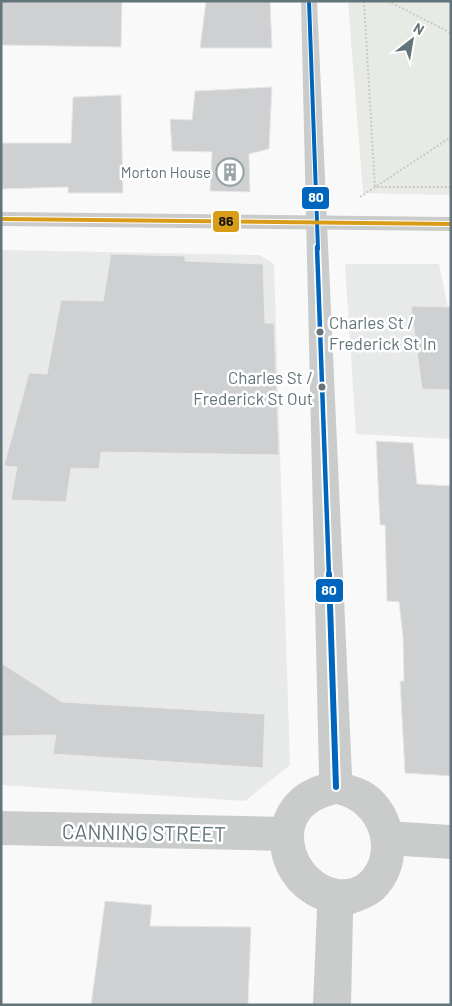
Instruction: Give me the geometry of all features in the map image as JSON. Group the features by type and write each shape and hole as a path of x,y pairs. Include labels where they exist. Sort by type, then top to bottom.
{"street":[{"path":"309,1 336,787"},
{"path":"1,219 451,224"},
{"path":"336,787 350,790 369,803 383,822 387,838 386,861 376,882 364,892 350,897 335,897 318,892 304,882 294,868 287,851 286,834 289,818 297,805 308,795 321,789 336,787"},
{"name":"CANNING STREET","path":"1,828 286,834"},
{"path":"387,838 451,842"},
{"path":"332,1005 335,897"}],"path":[{"path":"364,1 375,187"},
{"path":"388,1 451,32"},
{"path":"357,199 451,137"},
{"path":"375,187 451,186"}],"shaded area":[{"path":"348,1 451,1 451,195 363,193"},
{"path":"1,250 259,255 274,264 290,765 245,801 1,785"},
{"path":"345,264 439,264 451,323 451,439 356,434"}],"building":[{"path":"1,1 122,1 121,47 1,45"},
{"path":"206,1 270,1 272,48 200,48"},
{"path":"272,87 269,149 249,154 250,192 210,191 212,152 172,151 170,119 192,120 195,91"},
{"path":"121,95 123,193 68,193 68,187 1,189 1,143 71,143 73,97"},
{"path":"111,254 185,256 185,261 263,264 265,323 274,323 279,455 101,452 99,469 71,468 66,502 11,500 17,467 4,466 29,373 47,374 61,300 103,301"},
{"path":"411,306 451,307 451,390 422,389"},
{"path":"376,441 413,443 417,484 451,486 451,776 405,773 400,681 404,681 403,637 399,602 387,601 385,525 380,525"},
{"path":"1,663 62,702 265,714 263,768 53,754 56,735 1,736"},
{"path":"105,901 152,905 150,926 251,927 248,1005 91,1005"}],"transit line":[{"name":"80","path":"309,1 336,787"},
{"name":"86","path":"1,219 451,224"}],"place":[{"name":"Morton House","path":"230,172"},
{"name":"Charles St / Frederick St In","path":"320,332"},
{"name":"Charles St / Frederick St Out","path":"322,387"}]}
